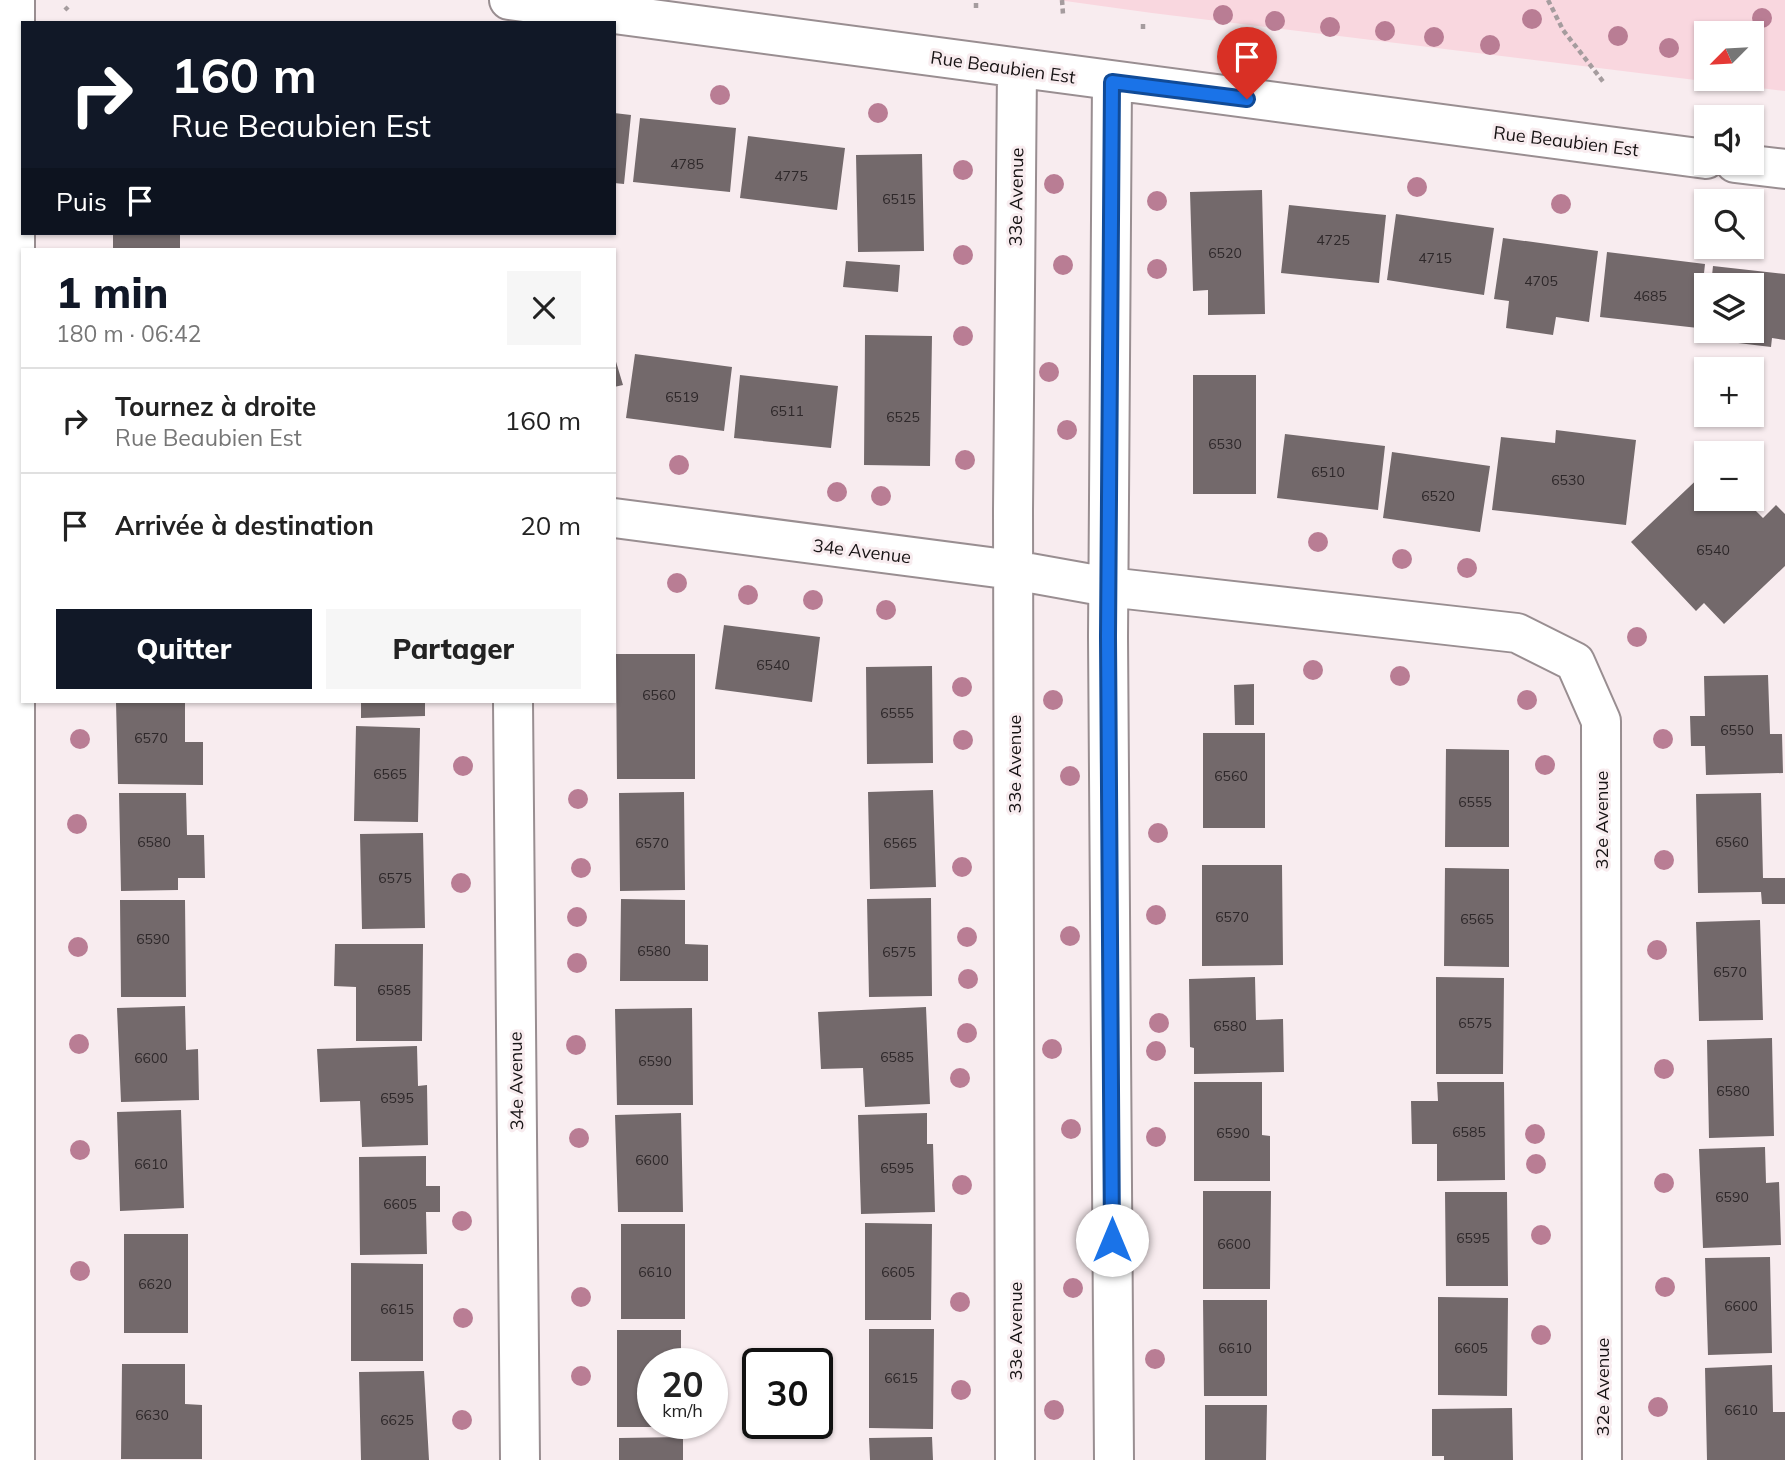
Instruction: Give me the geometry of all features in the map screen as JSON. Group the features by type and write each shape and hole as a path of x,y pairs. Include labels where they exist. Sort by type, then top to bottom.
{"street":[{"path":"15,0 7,200 15,1460"},
{"name":"Rue Beaubien Est","path":"509,0 1694,157"},
{"name":"33e Avenue","path":"1015,1460 1013,570 1017,69"},
{"path":"1112,82 1108,587 1114,1460"},
{"path":"1764,166 1785,169"},
{"name":"34e Avenue","path":"616,518 1013,570 1108,587"},
{"name":"32e Avenue","path":"1108,587 1517,633 1575,662 1601,721 1602,1460"},
{"name":"34e Avenue","path":"513,703 520,1460"}],"path":[{"path":"1062,0 1063,14"},
{"path":"1548,0 1563,30 1605,84"}],"shaded area":[{"path":"1058,0 1785,0 1785,91 1764,88 1764,21 1694,21 1694,80"}],"building":[{"path":"616,113 631,115 624,184 616,183"},
{"path":"640,118 736,128 730,192 633,182"},
{"path":"748,136 845,148 837,210 740,198"},
{"path":"922,154 924,251 858,252 856,155"},
{"path":"1262,190 1265,314 1208,315 1208,290 1193,291 1190,192"},
{"path":"1289,205 1386,215 1379,283 1281,273"},
{"path":"1396,214 1494,228 1484,295 1387,280"},
{"path":"113,235 180,235 180,248 113,248"},
{"path":"1503,238 1598,251 1589,322 1556,317 1553,335 1506,328 1509,301 1494,299"},
{"path":"1607,252 1705,264 1704,273 1694,273 1694,328 1600,317"},
{"path":"846,261 900,265 898,292 843,287"},
{"path":"1713,266 1785,274 1785,340 1772,338 1771,347 1738,343 1764,343 1764,273 1712,273"},
{"path":"865,335 932,336 930,466 864,465"},
{"path":"635,354 732,367 724,431 626,418"},
{"path":"616,362 623,385 616,387"},
{"path":"740,375 838,386 831,448 734,438"},
{"path":"1193,375 1256,375 1256,494 1193,494"},
{"path":"1556,430 1636,440 1626,525 1492,510 1501,437 1555,443"},
{"path":"1285,434 1385,446 1378,510 1277,498"},
{"path":"1392,452 1490,466 1480,532 1383,518"},
{"path":"1694,482 1694,511 1756,511 1763,518 1776,505 1785,514 1785,566 1724,624 1704,603 1696,611 1631,542"},
{"path":"724,625 820,637 812,702 715,689"},
{"path":"616,654 695,654 695,779 617,779"},
{"path":"932,666 933,763 867,764 866,667"},
{"path":"1768,675 1770,734 1782,734 1783,773 1706,775 1705,746 1691,746 1690,716 1705,716 1704,676"},
{"path":"1254,684 1254,725 1235,725 1234,685"},
{"path":"116,703 185,703 185,742 203,742 203,785 118,784"},
{"path":"361,703 425,703 425,716 361,718"},
{"path":"356,726 420,728 418,822 354,821"},
{"path":"1203,733 1265,733 1265,828 1203,828"},
{"path":"1446,749 1509,750 1509,847 1445,847"},
{"path":"933,790 936,887 870,889 868,792"},
{"path":"684,792 685,890 620,891 619,793"},
{"path":"119,793 186,793 187,835 204,835 205,878 178,878 178,890 121,891"},
{"path":"1761,793 1763,878 1785,878 1785,904 1762,904 1761,892 1698,893 1696,794"},
{"path":"423,833 425,928 362,929 360,834"},
{"path":"1202,865 1282,865 1283,965 1202,966"},
{"path":"1445,868 1509,869 1509,967 1444,966"},
{"path":"931,898 932,996 869,997 867,899"},
{"path":"621,899 685,900 685,944 708,945 708,981 620,981"},
{"path":"120,900 185,900 186,997 121,997"},
{"path":"1760,920 1763,1020 1699,1021 1696,922"},
{"path":"335,944 423,944 422,1041 356,1041 356,987 334,986"},
{"path":"1255,977 1256,1020 1283,1019 1284,1072 1194,1074 1194,1048 1190,1047 1189,979"},
{"path":"1436,977 1504,978 1503,1074 1436,1074"},
{"path":"185,1006 186,1050 198,1049 199,1100 121,1102 117,1008"},
{"path":"926,1007 930,1104 865,1107 863,1068 821,1069 818,1012"},
{"path":"692,1008 693,1105 617,1105 615,1009"},
{"path":"1772,1038 1774,1136 1709,1138 1707,1040"},
{"path":"417,1046 418,1086 427,1085 428,1145 362,1147 360,1101 320,1102 317,1049"},
{"path":"1194,1082 1262,1082 1262,1135 1270,1136 1270,1181 1194,1181"},
{"path":"1437,1082 1504,1082 1505,1180 1437,1181 1437,1144 1412,1144 1411,1101 1438,1101"},
{"path":"181,1110 184,1208 120,1211 117,1112"},
{"path":"681,1113 683,1212 618,1212 615,1115"},
{"path":"927,1113 927,1144 933,1144 935,1212 861,1214 858,1115"},
{"path":"1765,1147 1766,1183 1779,1182 1781,1245 1703,1248 1699,1149"},
{"path":"426,1156 426,1186 440,1186 440,1212 426,1212 427,1254 360,1255 359,1157"},
{"path":"1203,1191 1271,1191 1270,1289 1203,1289"},
{"path":"1445,1192 1507,1192 1508,1286 1446,1286"},
{"path":"865,1223 932,1224 931,1320 865,1320"},
{"path":"621,1224 685,1224 685,1319 621,1319"},
{"path":"124,1234 188,1234 188,1333 124,1333"},
{"path":"1770,1257 1772,1353 1708,1355 1705,1258"},
{"path":"351,1263 423,1264 423,1361 351,1361"},
{"path":"1438,1297 1508,1298 1507,1396 1438,1395"},
{"path":"1203,1300 1267,1300 1267,1396 1204,1396"},
{"path":"869,1329 934,1329 933,1429 869,1428"},
{"path":"617,1330 681,1330 681,1348 637,1348 637,1427 617,1427"},
{"path":"122,1364 185,1364 185,1404 202,1405 202,1459 121,1459"},
{"path":"1772,1365 1773,1412 1785,1412 1785,1460 1707,1460 1705,1368"},
{"path":"424,1371 429,1460 361,1460 359,1372"},
{"path":"1205,1405 1267,1405 1266,1460 1205,1460"},
{"path":"1512,1408 1513,1460 1444,1460 1444,1456 1432,1456 1432,1409"},
{"path":"932,1437 933,1460 870,1460 869,1438"},
{"path":"619,1438 683,1439 683,1460 619,1460"}],"route":[{"path":"1112,1240 1108,637 1112,82 1247,99"}]}
